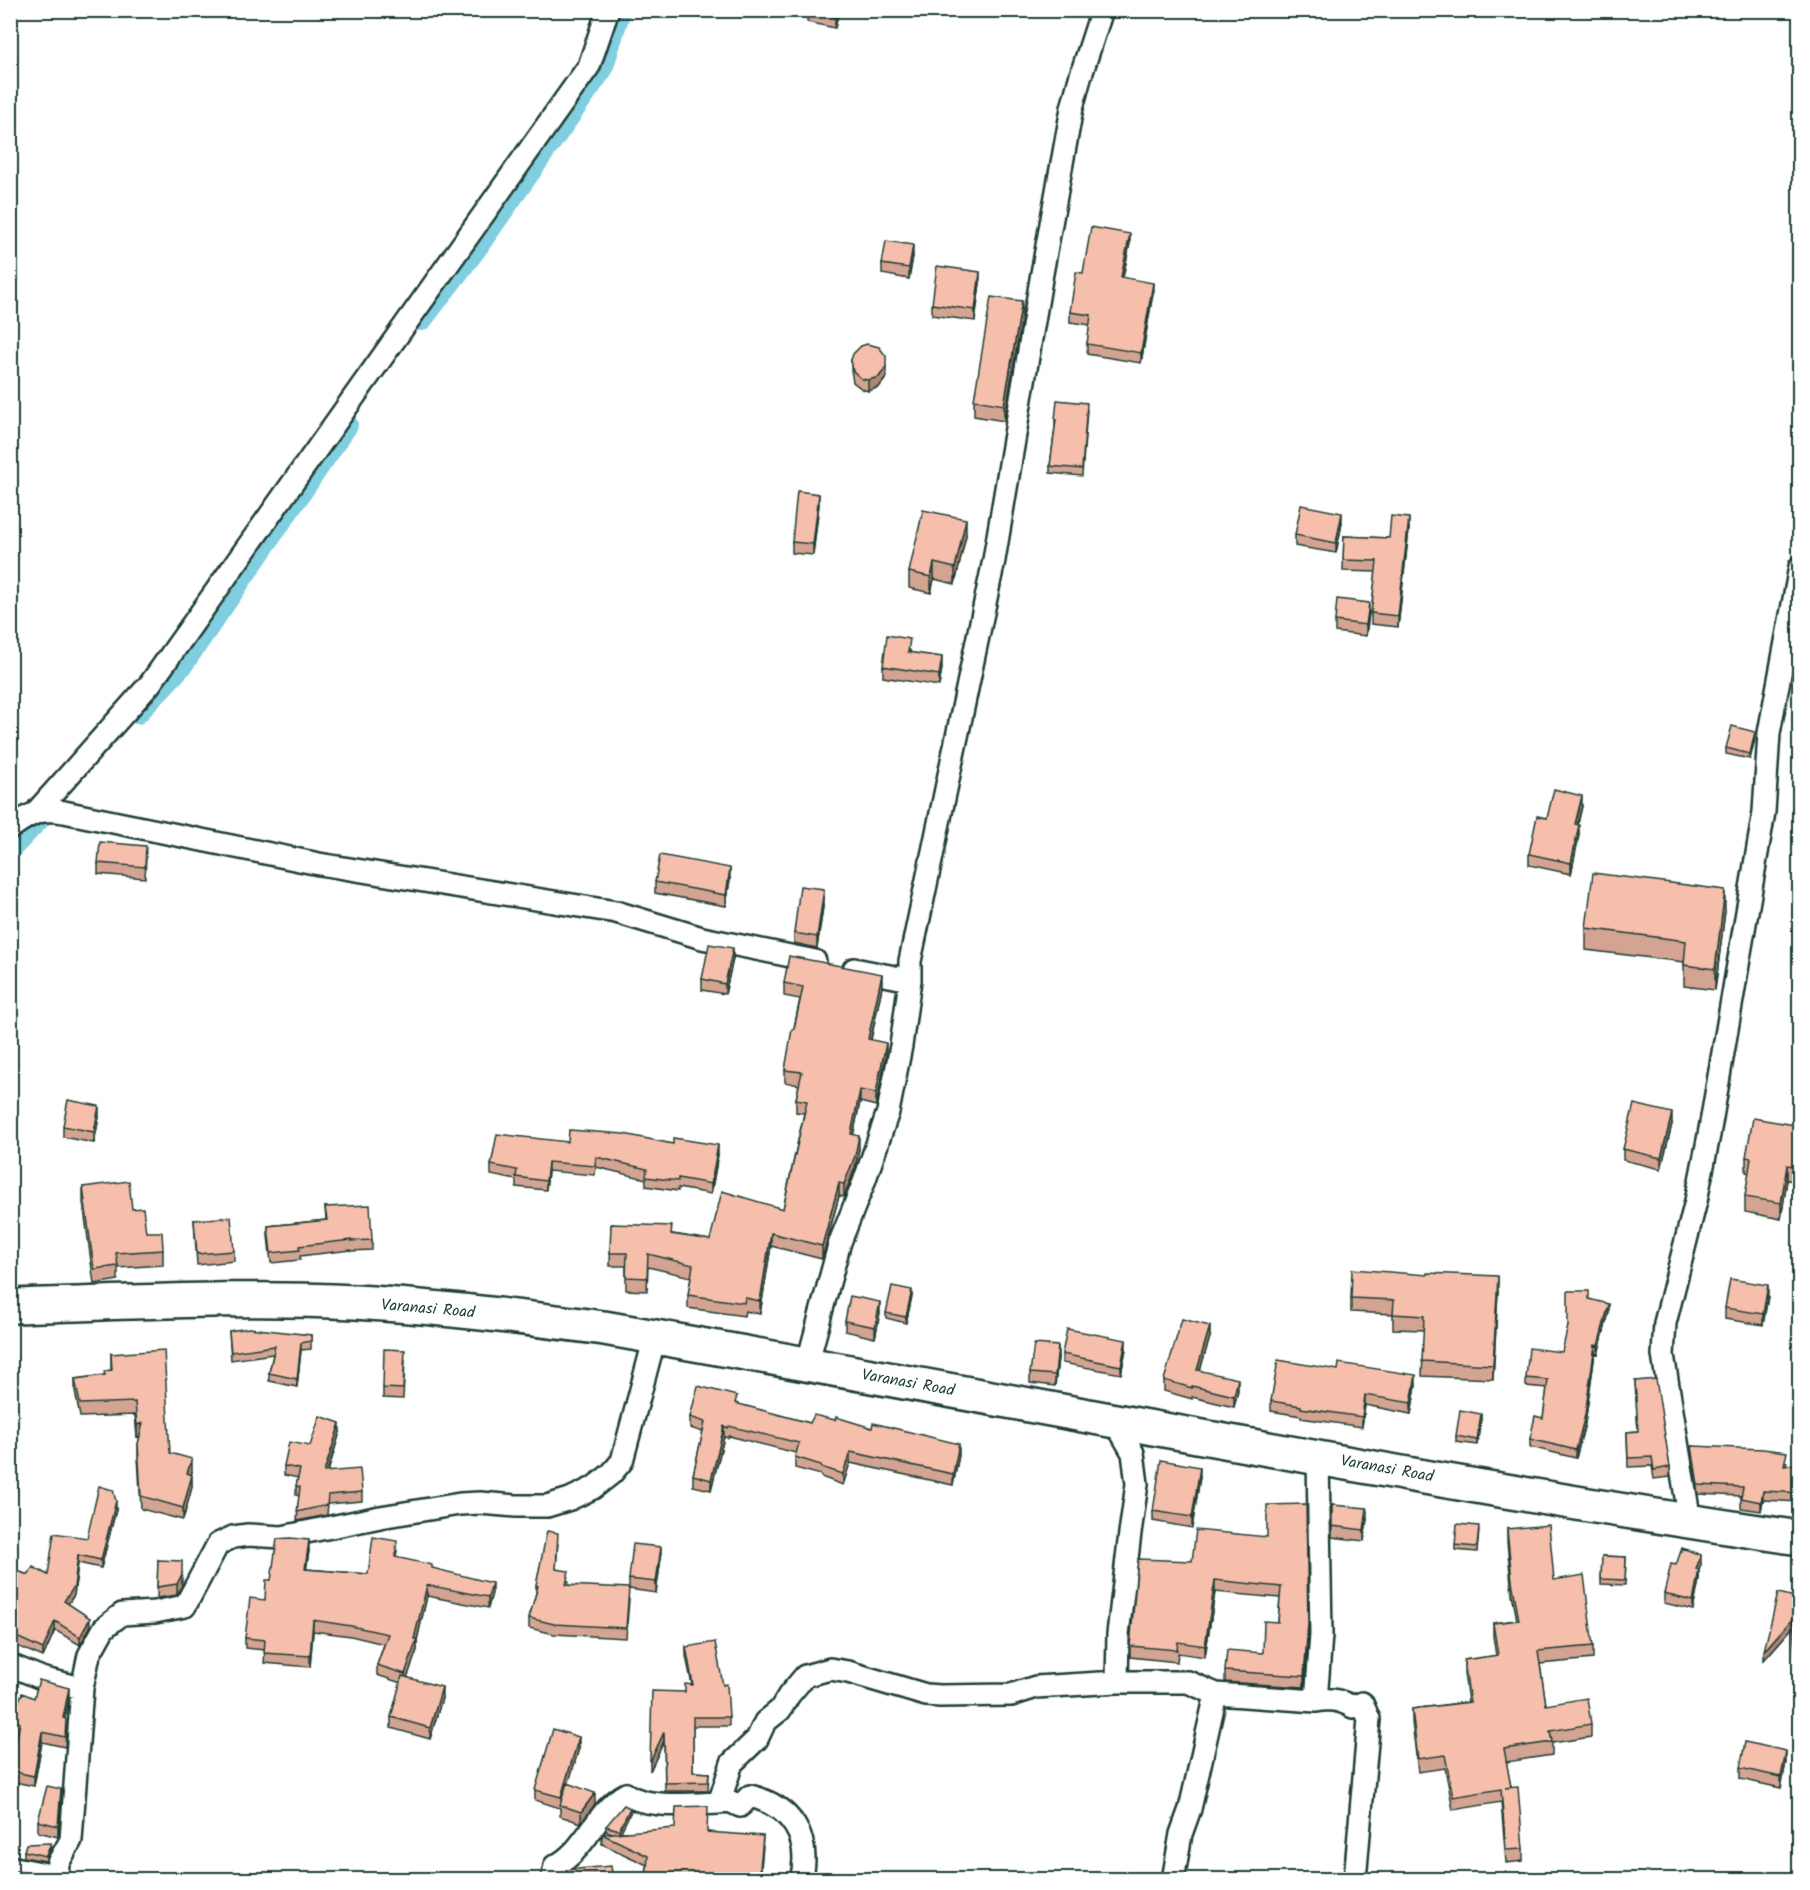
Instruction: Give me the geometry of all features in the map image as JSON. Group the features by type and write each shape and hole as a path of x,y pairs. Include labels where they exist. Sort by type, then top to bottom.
{"highway":[{"name":"Varanasi Road","path":"10,1306 217,1300 357,1302 538,1319 655,1336 1318,1458 1800,1538"}],"street":[{"path":"10,828 38,810 150,684 164,665 589,66 608,10"},
{"path":"807,1365 840,1242 868,1172 896,1080 910,980 910,961 994,560 1072,108 1102,10"},
{"path":"1690,1521 1663,1355 1663,1337 1709,1135 1764,812 1769,733 1800,567"},
{"path":"38,810 49,809 319,864 616,912 702,939 910,980"},
{"path":"10,1867 56,1878 58,1863 71,1840 82,1688 88,1655 104,1628 122,1614 155,1612 185,1606 218,1544 233,1537 248,1535 282,1537 380,1517 460,1504 547,1506 570,1499 593,1488 611,1474 622,1461 655,1336"},
{"path":"1114,1420 1133,1453 1137,1484 1119,1625 1117,1682"},
{"path":"1316,1701 1321,1635 1318,1458"},
{"path":"10,1665 44,1679 82,1688"},
{"path":"719,1803 732,1763 757,1738 765,1722 780,1710 805,1676 830,1669 848,1672 913,1692 940,1696 1011,1695 1036,1687 1117,1682 1188,1682 1216,1694 1316,1701 1328,1699 1341,1701 1353,1707 1362,1703 1369,1719 1355,1880"},
{"path":"1173,1880 1181,1834 1190,1809 1216,1694"},
{"path":"552,1880 555,1866 574,1851 615,1800 626,1794 634,1799 649,1802 680,1804 719,1803 727,1800 740,1806 750,1796 763,1799 776,1806 797,1827 805,1857 801,1880"}],"building":[{"path":"807,10 837,10 835,17"},
{"path":"1091,227 1130,234 1121,277 1153,283 1141,353 1087,344 1091,315 1070,312 1076,272 1083,273"},
{"path":"886,241 913,245 909,268 882,264"},
{"path":"937,266 980,272 975,310 932,304"},
{"path":"991,297 1022,301 1004,405 974,400"},
{"path":"867,344 879,347 886,356 886,367 879,377 868,380 862,379 853,371 851,360 853,354 861,346"},
{"path":"1057,400 1087,403 1082,469 1050,466"},
{"path":"797,491 819,494 813,544 792,542"},
{"path":"1301,505 1342,513 1336,543 1295,535"},
{"path":"923,510 966,519 955,568 934,563 931,577 909,572"},
{"path":"1391,516 1409,518 1398,616 1371,613 1377,561 1343,560 1344,536 1389,538"},
{"path":"1337,599 1369,603 1366,625 1335,621"},
{"path":"887,635 910,639 908,652 942,657 939,675 883,666"},
{"path":"1732,726 1755,732 1750,754 1726,748"},
{"path":"1554,789 1582,796 1575,824 1579,825 1571,863 1529,854 1537,816 1547,818"},
{"path":"100,842 146,846 145,867 98,863"},
{"path":"660,855 730,868 726,895 655,882"},
{"path":"1593,873 1725,890 1715,969 1684,965 1686,941 1586,928"},
{"path":"800,886 824,889 817,937 794,933"},
{"path":"709,944 733,948 725,984 702,979"},
{"path":"789,956 882,974 868,1039 886,1043 876,1093 860,1090 851,1134 859,1136 855,1156 844,1184 839,1183 822,1246 771,1233 760,1301 745,1298 744,1303 688,1295 693,1265 648,1254 647,1278 626,1277 627,1253 610,1253 611,1224 672,1226 671,1234 710,1240 722,1191 783,1209 807,1101 796,1099 802,1072 785,1070 792,1029 794,1029 803,987 784,983"},
{"path":"68,1100 99,1106 94,1132 63,1126"},
{"path":"1634,1104 1672,1113 1661,1158 1623,1149"},
{"path":"1753,1118 1800,1126 1800,1167 1787,1165 1781,1203 1745,1197 1751,1158 1746,1157"},
{"path":"569,1130 624,1134 673,1144 673,1138 718,1145 711,1184 678,1178 678,1181 646,1177 647,1169 596,1157 595,1166 548,1162 546,1181 516,1177 517,1170 491,1165 497,1134 568,1142"},
{"path":"129,1181 132,1209 143,1208 146,1232 162,1232 163,1250 116,1253 118,1266 94,1269 83,1187"},
{"path":"370,1205 372,1240 299,1246 300,1250 271,1253 268,1226 327,1220 325,1207"},
{"path":"231,1217 234,1251 197,1254 194,1220"},
{"path":"1352,1269 1427,1275 1427,1273 1498,1276 1493,1365 1422,1361 1424,1316 1393,1314 1394,1300 1351,1298"},
{"path":"1730,1279 1768,1285 1763,1314 1725,1308"},
{"path":"892,1286 912,1290 906,1317 886,1313"},
{"path":"1568,1291 1589,1291 1589,1299 1609,1304 1598,1346 1595,1345 1585,1415 1576,1450 1530,1439 1535,1416 1543,1418 1548,1380 1526,1378 1529,1348 1562,1352 1568,1326"},
{"path":"850,1296 880,1302 875,1327 845,1321"},
{"path":"1182,1319 1210,1326 1197,1370 1238,1379 1234,1396 1164,1380"},
{"path":"249,1328 311,1335 311,1341 301,1343 297,1379 269,1373 275,1346 231,1352 229,1331"},
{"path":"1067,1329 1126,1340 1121,1366 1062,1354"},
{"path":"1034,1344 1058,1346 1055,1375 1030,1373"},
{"path":"384,1349 405,1350 403,1389 383,1388"},
{"path":"164,1350 170,1453 192,1459 187,1473 192,1475 183,1508 141,1496 138,1444 143,1423 137,1425 135,1402 80,1404 75,1379 105,1375 104,1371 112,1370 111,1354"},
{"path":"1278,1360 1338,1370 1339,1363 1416,1375 1411,1403 1365,1395 1362,1417 1271,1401"},
{"path":"10,1365 13,1365 16,1484 10,1484"},
{"path":"1656,1379 1670,1467 1654,1470 1652,1457 1628,1458 1627,1432 1638,1431 1635,1381"},
{"path":"698,1386 737,1396 735,1403 810,1423 814,1415 835,1420 836,1417 872,1428 873,1423 959,1444 953,1474 850,1452 843,1474 795,1457 799,1443 724,1426 711,1480 693,1475 705,1422 690,1417"},
{"path":"1460,1410 1481,1414 1477,1440 1456,1436"},
{"path":"320,1416 340,1423 324,1472 360,1469 362,1492 328,1495 327,1505 297,1512 300,1487 296,1486 300,1469 284,1466 289,1442 310,1446"},
{"path":"1692,1446 1787,1452 1784,1465 1800,1464 1800,1493 1763,1491 1761,1502 1741,1498 1743,1487 1698,1485"},
{"path":"1161,1460 1200,1467 1192,1517 1153,1511"},
{"path":"99,1486 113,1490 116,1501 101,1560 78,1555 74,1587 64,1601 90,1618 80,1637 55,1621 43,1649 10,1634 10,1568 28,1575 33,1567 48,1575 54,1533 87,1538"},
{"path":"1306,1504 1308,1623 1304,1676 1225,1671 1227,1650 1263,1653 1264,1621 1278,1622 1281,1587 1215,1580 1205,1646 1178,1642 1177,1650 1130,1646 1138,1559 1192,1561 1196,1530 1267,1537 1267,1505"},
{"path":"1332,1505 1367,1508 1364,1530 1332,1526"},
{"path":"1457,1524 1479,1526 1477,1547 1455,1545"},
{"path":"1549,1525 1554,1580 1584,1575 1593,1646 1538,1651 1546,1705 1587,1698 1591,1724 1550,1731 1552,1742 1504,1749 1511,1787 1505,1788 1518,1787 1523,1849 1506,1850 1501,1789 1453,1797 1445,1755 1418,1759 1412,1709 1470,1702 1464,1660 1498,1655 1493,1623 1519,1620 1512,1581 1507,1529"},
{"path":"547,1531 558,1533 556,1569 569,1571 566,1585 629,1588 626,1628 554,1624 529,1618 538,1586 536,1585"},
{"path":"373,1537 397,1541 395,1557 432,1565 432,1568 492,1583 488,1597 427,1585 414,1639 417,1639 405,1674 377,1665 388,1634 313,1620 310,1656 264,1653 265,1640 245,1638 250,1598 265,1600 266,1580 271,1580 277,1539 309,1540 305,1569 368,1574"},
{"path":"633,1544 661,1547 656,1582 629,1579"},
{"path":"1682,1548 1701,1555 1696,1569 1699,1570 1693,1601 1664,1594 1671,1564 1676,1565"},
{"path":"1602,1556 1626,1557 1625,1580 1601,1579"},
{"path":"158,1560 182,1561 182,1574 177,1584 157,1587"},
{"path":"1778,1593 1800,1598 1796,1612 1800,1611 1800,1663 1797,1663 1793,1618 1764,1651"},
{"path":"715,1642 723,1685 727,1684 729,1717 693,1717 693,1772 709,1773 708,1782 665,1783 664,1732 650,1762 652,1691 685,1692 685,1684 693,1685 686,1647"},
{"path":"402,1676 442,1687 430,1728 391,1717"},
{"path":"39,1680 69,1688 63,1718 66,1719 65,1737 42,1732 34,1776 10,1771 20,1723 12,1719 22,1693 34,1698"},
{"path":"553,1729 579,1737 561,1797 535,1790"},
{"path":"1745,1742 1786,1751 1781,1777 1740,1768"},
{"path":"567,1783 595,1793 581,1812 560,1805"},
{"path":"47,1786 61,1789 58,1826 38,1821"},
{"path":"624,1805 630,1808 619,1830 606,1826"},
{"path":"708,1806 707,1832 763,1836 759,1880 646,1880 648,1856 602,1834 675,1828 676,1807"},
{"path":"51,1843 46,1856 24,1851 26,1844"},
{"path":"611,1866 613,1880 567,1880 566,1870"},
{"path":"10,1870 45,1877 49,1880 10,1880"},
{"path":"92,1876 109,1880 91,1880"}],"waterway":[{"path":"421,319 473,251 601,69 619,10"},
{"path":"137,712 181,665 346,425"},
{"path":"10,848 50,806"}]}
